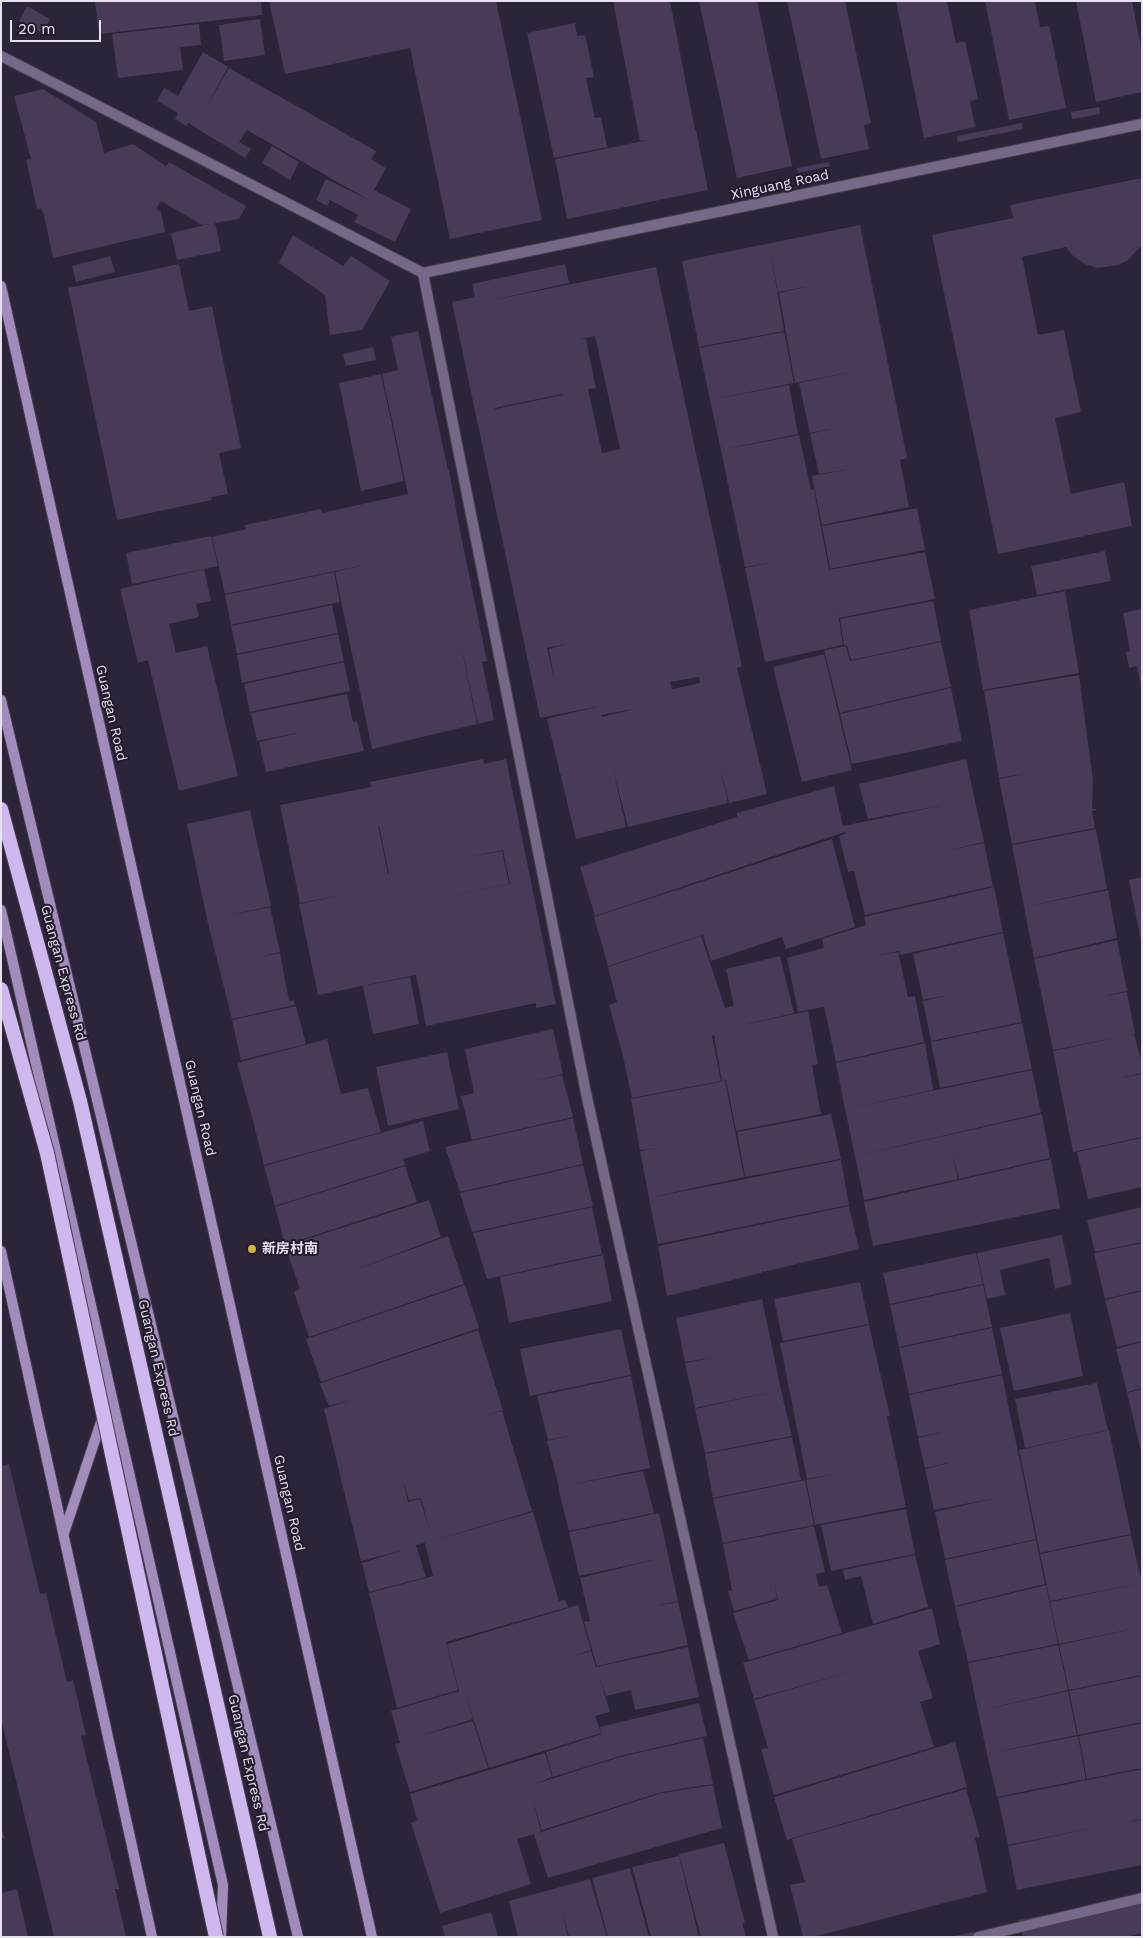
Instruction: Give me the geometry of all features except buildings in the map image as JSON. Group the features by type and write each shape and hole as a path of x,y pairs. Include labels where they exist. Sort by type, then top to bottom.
{"highway":[{"name":"Guangan Express Rd","path":"1,809 80,1101 270,1937"},
{"path":"1,989 47,1153 216,1937"}],"main road":[{"name":"Guangan Road","path":"1,286 372,1937"},
{"path":"1,700 298,1937"},
{"path":"1,910 223,1885 221,1937"},
{"path":"1,1251 152,1937"},
{"path":"64,1535 111,1391"}],"street":[{"path":"1,56 423,273 586,1093 773,1937"},
{"name":"Xinguang Road","path":"423,273 1142,124"},
{"path":"978,1937 1142,1898"}],"place":[{"name":"新房村南","path":"252,1249"}]}
